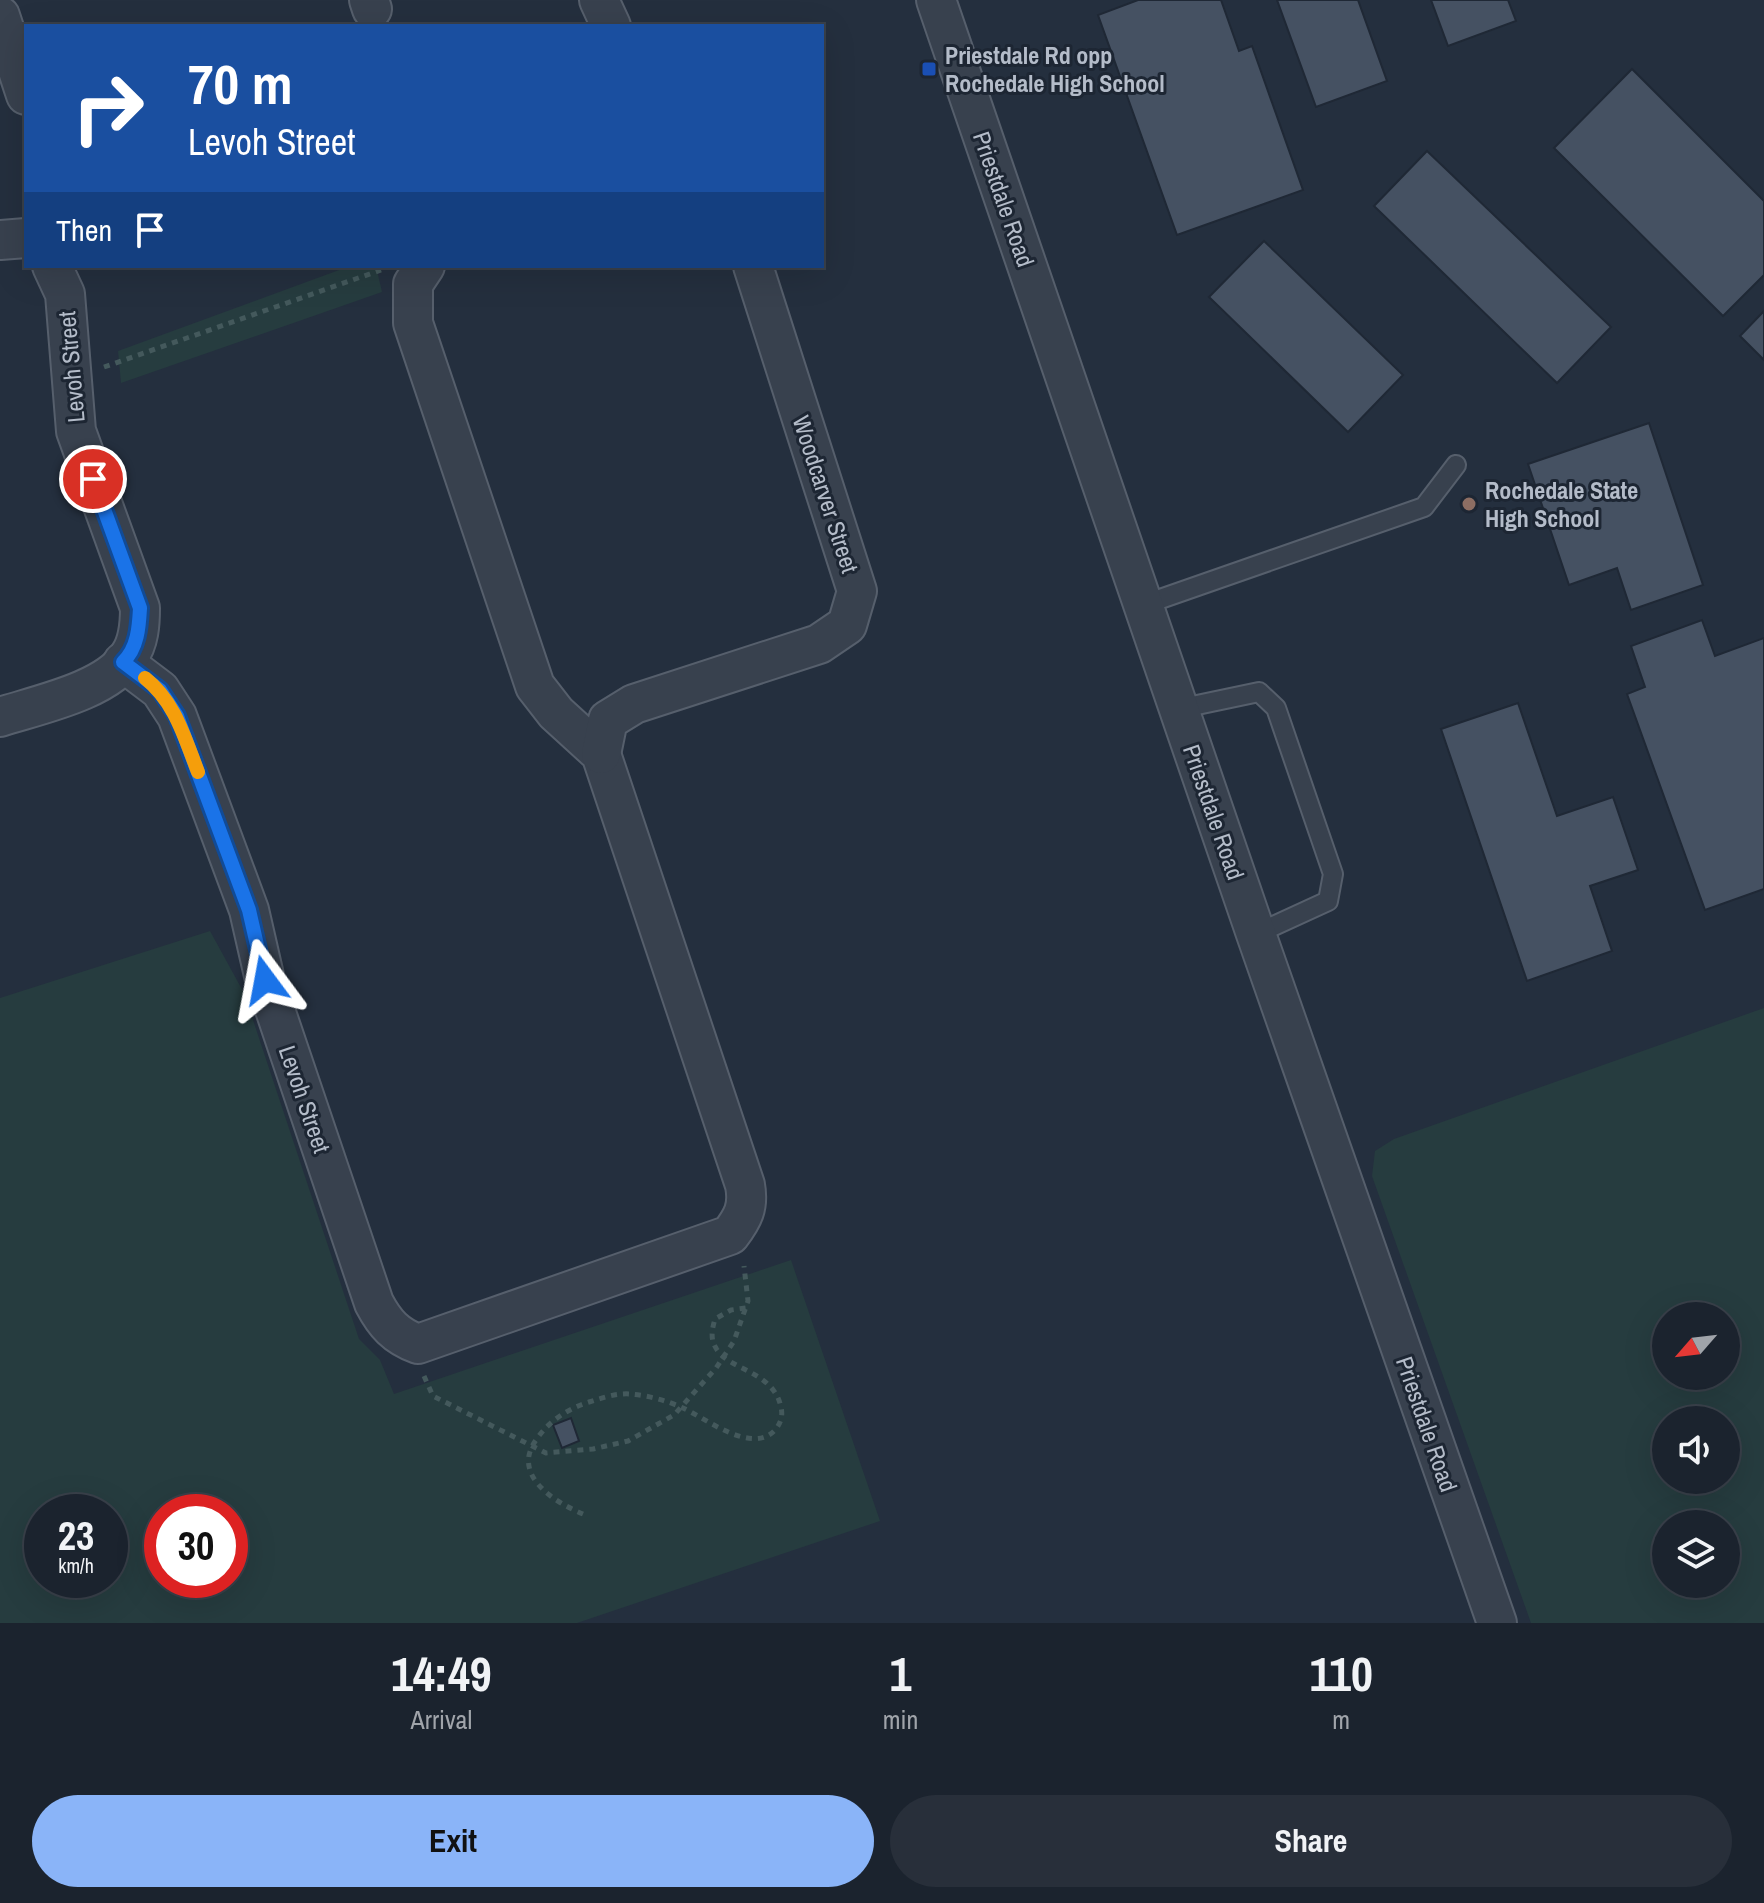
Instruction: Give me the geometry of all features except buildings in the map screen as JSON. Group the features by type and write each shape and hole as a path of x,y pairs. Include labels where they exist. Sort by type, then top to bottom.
{"street":[{"path":"599,0 610,24"},
{"name":"Priestdale Road","path":"936,0 1178,709 1497,1623"},
{"path":"0,16 24,89"},
{"path":"0,240 24,238"},
{"name":"Levoh Street","path":"53,268 65,294 76,431 140,608 139,629 129,656 123,662 160,690 177,716 249,910 265,980 374,1303 383,1321 401,1338 418,1344"},
{"path":"418,1344 730,1235 742,1220 748,1202 745,1185 601,754 556,713 535,686 413,323 413,284 424,268"},
{"name":"Woodcarver Street","path":"601,754 608,720 634,704 819,644 847,625 857,591 754,268"},
{"path":"0,717 85,689 110,675 123,662"}],"lane":[{"path":"1143,605 1424,507 1456,465"},
{"path":"1178,709 1259,692 1276,708 1333,874 1328,901 1256,934"}],"path":[{"path":"103,367 384,268"},
{"path":"418,1344 424,1380 433,1396 505,1435 546,1453 593,1449 628,1441 674,1415 734,1341 748,1301 742,1256 730,1235"},
{"path":"583,1514 541,1488 531,1476 527,1463 532,1445 554,1419 581,1405 610,1395 630,1394 681,1407 735,1435 767,1438 776,1429 783,1411 778,1395 759,1376 723,1356 716,1349 711,1332 715,1319 731,1310 746,1308"}],"green space":[{"path":"345,268 376,268 382,292 121,383 118,351"},
{"path":"210,931 244,993 359,1339 380,1360 394,1394 791,1260 880,1521 577,1623 0,1623 0,998"},
{"path":"1764,1008 1764,1623 1531,1623 1372,1176 1375,1151 1394,1139"}],"slow traffic":[{"path":"145,678 160,690 177,716 198,772"}],"place":[{"name":"Priestdale Rd opp Rochedale High School","path":"929,69"},
{"name":"Rochedale State High School","path":"1469,504"}],"route":[{"path":"93,479 140,608 139,629 129,656 123,662 160,690 177,716 249,910 265,980"}]}
